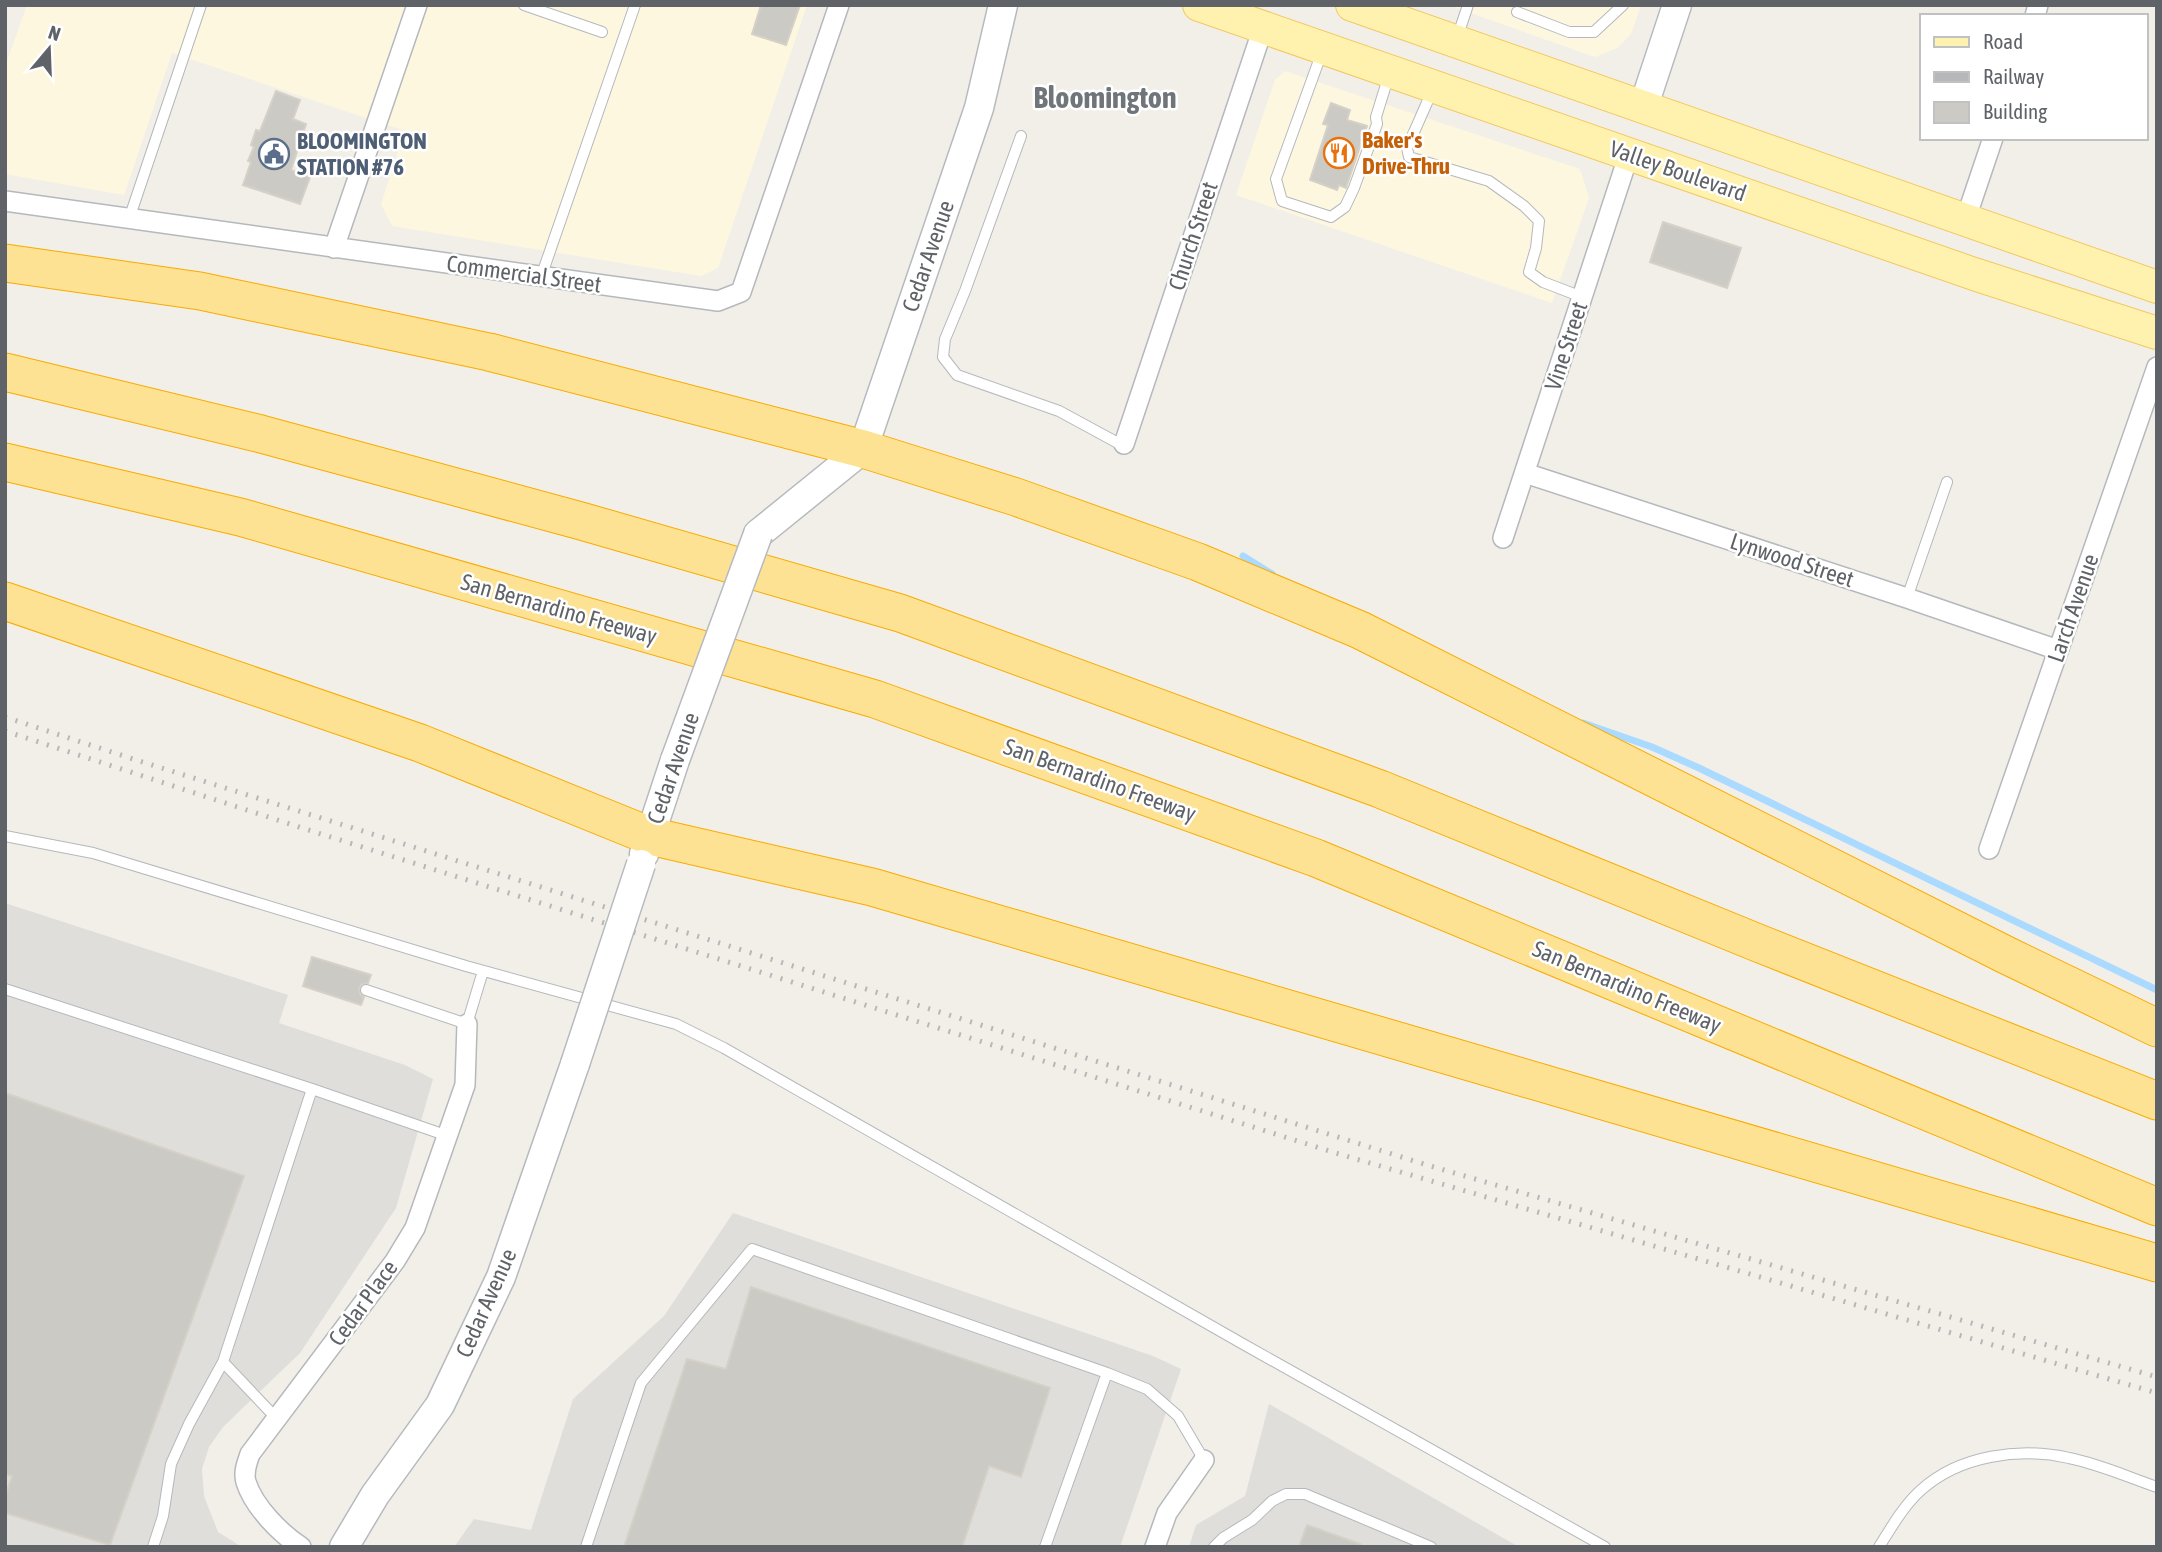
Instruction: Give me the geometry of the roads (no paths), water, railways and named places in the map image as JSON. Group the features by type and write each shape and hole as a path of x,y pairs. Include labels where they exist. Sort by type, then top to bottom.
{"highway":[{"path":"5,263 200,291 489,352 863,449 1016,497 1185,557 1360,630 2006,955 2119,1007 2157,1028"},
{"path":"5,372 261,433 595,524 900,613 1380,789 2157,1101"},
{"name":"San Bernardino Freeway","path":"5,462 240,517 875,699 1316,858 2157,1207"},
{"path":"5,601 420,743 645,850 872,887 2157,1263"}],"main road":[{"name":"Cedar Avenue","path":"344,1547 375,1495 440,1405 501,1277 575,1064 675,760 758,534 863,449 979,108 1003,5"},
{"name":"Valley Boulevard","path":"1199,5 1975,274 2157,333"},
{"name":"Valley Boulevard","path":"1352,5 2157,287"},
{"path":"1643,108 1677,5"}],"street":[{"path":"334,248 417,5"},
{"name":"Commercial Street","path":"5,201 718,302 741,292 839,5"},
{"name":"Church Street","path":"1124,444 1262,27"},
{"path":"1965,221 1992,140"},
{"name":"Vine Street","path":"1503,538 1629,153"},
{"name":"Larch Avenue","path":"1989,849 2157,367"},
{"name":"Lynwood Street","path":"1525,473 2058,650"},
{"name":"Cedar Place","path":"301,1547 282,1534 261,1508 246,1482 245,1469 250,1454 387,1272 415,1228 465,1085 467,1024"},
{"path":"1155,1547 1167,1513 1204,1460"}],"lane":[{"path":"129,219 201,5"},
{"path":"524,5 601,32"},
{"path":"541,276 635,5"},
{"path":"1456,42 1468,5"},
{"path":"1517,12 1569,32 1594,32 1623,5"},
{"path":"1323,48 1276,179 1282,201 1331,217 1345,207 1364,163 1391,72"},
{"path":"1434,86 1408,148 1409,157 1489,181 1524,206 1539,221 1536,248 1529,272 1543,282 1582,297"},
{"path":"1021,136 945,339 943,357 957,374 1059,411 1124,444"},
{"path":"1907,598 1947,482"},
{"path":"5,836 93,853 483,971 676,1024 724,1048 1605,1547"},
{"path":"366,990 467,1024 483,971"},
{"path":"5,989 447,1136"},
{"path":"153,1547 163,1516 171,1464 189,1424 223,1362 312,1089"},
{"path":"586,1547 641,1383 751,1249 1147,1389 1178,1416 1204,1460"},
{"path":"223,1362 277,1419"},
{"path":"1045,1547 1107,1373"},
{"path":"1879,1547 1920,1490 1953,1469 1997,1455 2029,1454 2070,1458 2157,1487"},
{"path":"1214,1547 1223,1538 1252,1520 1272,1501 1286,1494 1305,1494 1431,1547"}],"waterway":[{"path":"1243,556 1272,574"},
{"path":"1583,723 1652,747 1699,768 2157,990"}],"railway":[{"path":"5,717 1427,1165 2157,1377"},
{"path":"5,731 302,828 1339,1154 2157,1393"}],"place":[{"name":"Baker's Drive-Thru","path":"1339,153"},
{"name":"BLOOMINGTON STATION #76","path":"274,154"}],"district":[{"name":"Bloomington","path":"1105,97"}]}
